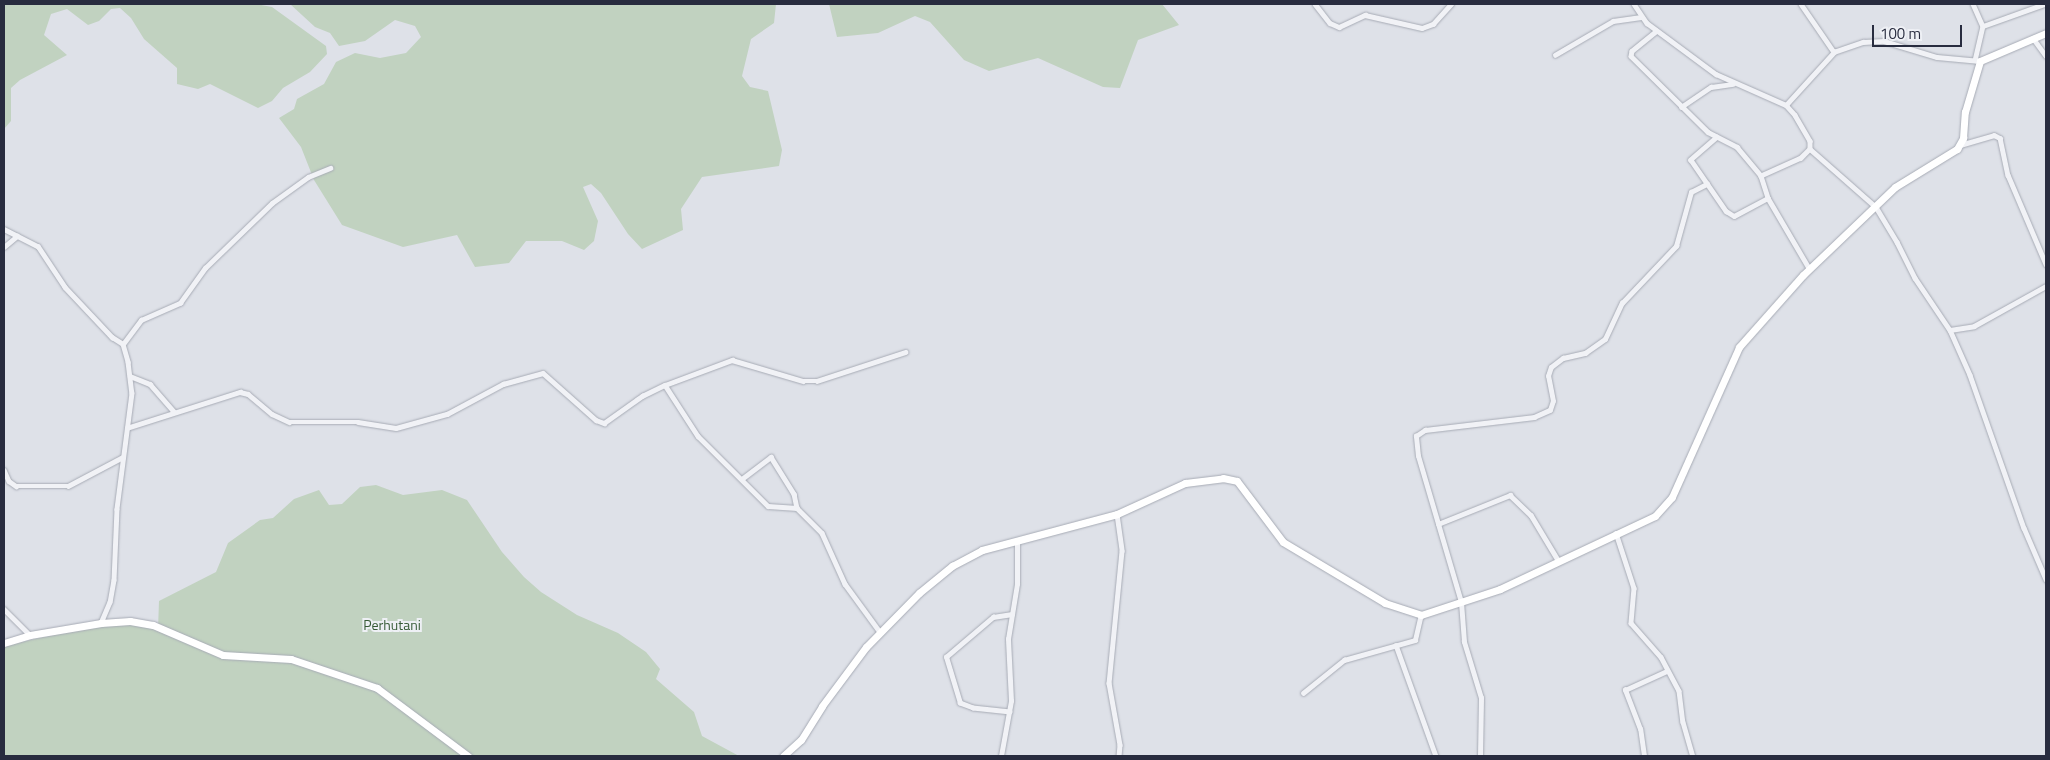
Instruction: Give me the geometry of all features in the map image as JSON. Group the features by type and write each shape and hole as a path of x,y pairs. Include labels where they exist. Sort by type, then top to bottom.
{"street":[{"path":"1315,4 1330,22 1339,27 1365,15 1422,28 1433,24 1451,4"},
{"path":"1634,4 1641,17 1657,31 1734,84 1786,104 1807,135 1810,149 1876,208 1915,278 1950,330 1970,375 2024,528 2046,579"},
{"path":"1801,4 1834,52"},
{"path":"1960,145 1969,95 1978,61 1983,26 1973,4"},
{"path":"1983,26 2044,4"},
{"path":"1554,55 1613,21 1641,17"},
{"path":"1657,31 1630,54 1680,107 1717,137 1737,147 1761,176 1768,198 1809,268"},
{"path":"1786,104 1834,52 1863,42 1884,42 1937,57 1978,61 2046,33"},
{"path":"2033,38 2046,56"},
{"path":"1680,107 1711,87 1734,84"},
{"path":"783,756 801,740 822,706 866,647 919,593 952,566 982,550 1117,514 1185,483 1223,478 1237,481 1283,542 1385,604 1422,615 1500,589 1558,560 1655,516 1667,506 1734,354 1809,268 1876,208 1900,183 1944,158 1960,145 1994,136 2000,138 2008,175 2046,264"},
{"path":"1717,137 1691,160 1731,216 1768,198"},
{"path":"1761,176 1801,158 1810,149"},
{"path":"123,344 141,320 180,303 205,268 272,204 308,177 330,168"},
{"path":"1480,756 1482,704 1464,642 1461,602 1416,447 1416,436 1425,430 1534,418 1550,410 1553,401 1548,376 1551,367 1563,358 1585,352 1605,339 1622,303 1676,246 1691,192 1707,184"},
{"path":"4,229 38,246 65,287 112,337 123,344 132,393 116,522 114,580 101,623"},
{"path":"4,247 17,236"},
{"path":"1950,330 1974,326 2046,286"},
{"path":"127,428 244,392 272,414 289,422 358,422 396,428 447,414 503,384 543,373 596,420 604,423 642,396 665,385 732,360 803,381 817,381 905,352"},
{"path":"130,376 150,384 174,412"},
{"path":"665,385 698,436 771,507 796,508"},
{"path":"743,478 771,456 794,494 796,508 827,539 845,584 880,632"},
{"path":"4,470 10,482 16,486 68,486 123,457"},
{"path":"1438,524 1510,495 1531,515 1558,560"},
{"path":"1117,514 1122,551 1109,683 1120,745 1119,756"},
{"path":"1616,533 1634,588 1631,623 1661,657 1682,697 1683,722 1693,756"},
{"path":"1001,756 1010,712 1008,639 1017,584 1017,542"},
{"path":"4,608 30,635"},
{"path":"1010,712 973,708 960,703 946,657 993,617 1012,614"},
{"path":"1303,692 1344,660 1417,637 1422,615"},
{"path":"4,643 30,635 101,623 130,621 154,624 223,655 291,659 368,684 386,694 468,756"},
{"path":"1396,645 1436,756"},
{"path":"1644,756 1640,729 1625,690 1667,671"}],"green space":[{"path":"4,4 256,4 272,7 326,46 327,54 310,72 283,88 272,101 258,108 210,84 198,89 177,84 177,68 144,39 131,18 120,8 111,9 99,21 88,25 67,9 51,14 44,35 67,55 20,80 11,88 11,121 4,129"},
{"path":"290,4 776,4 774,23 751,39 742,76 750,87 768,91 782,150 779,166 702,177 681,209 683,230 642,249 628,234 601,193 591,184 583,187 598,221 594,241 584,250 562,241 526,241 509,263 475,267 457,235 403,247 342,225 314,180 301,147 279,118 294,109 297,99 324,84 336,62 355,53 380,58 406,53 421,37 415,26 395,20 365,41 339,46 330,33 315,27"},
{"path":"829,4 1162,4 1179,25 1138,40 1120,88 1103,87 1038,58 989,71 964,60 930,22 915,16 878,33 837,37"},
{"name":"Perhutani","path":"376,485 403,495 442,490 467,500 502,552 524,577 541,592 577,615 618,633 646,652 660,669 656,679 694,712 702,736 739,756 4,756 4,646 70,631 129,623 158,629 159,601 216,572 228,543 260,520 273,518 294,499 319,490 329,505 342,504 360,487"}]}
